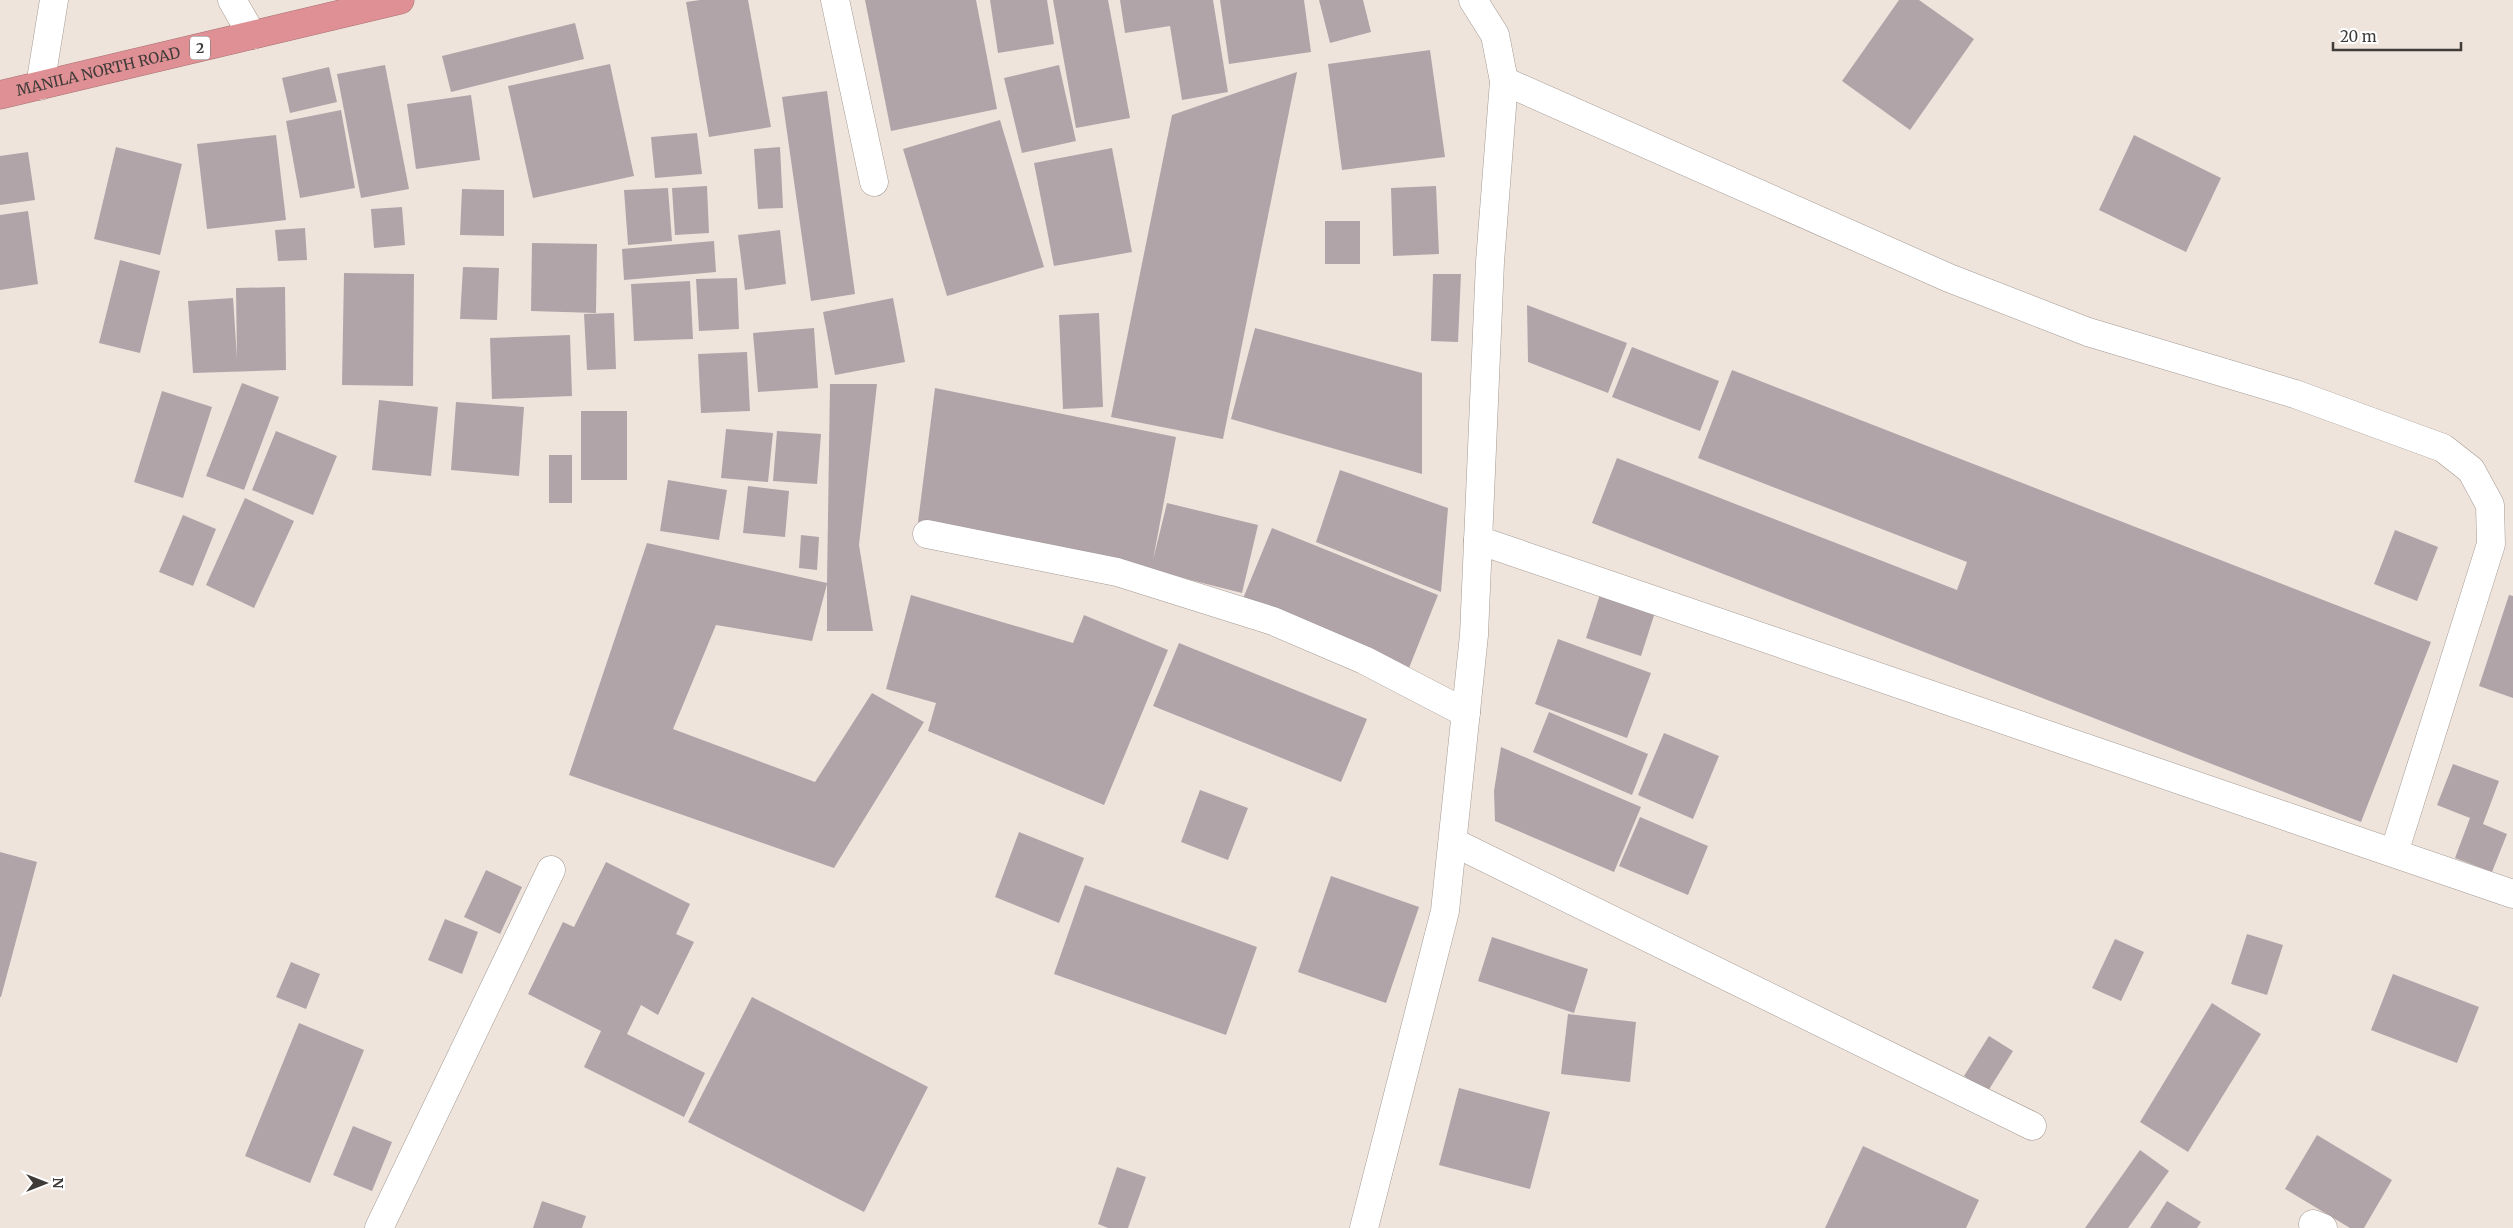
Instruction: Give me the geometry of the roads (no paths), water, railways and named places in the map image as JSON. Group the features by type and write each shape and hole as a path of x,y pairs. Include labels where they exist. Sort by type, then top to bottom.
{"highway":[{"name":"MANILA NORTH ROAD","path":"0,95 400,0"}],"street":[{"path":"40,86 54,0"},
{"path":"232,0 252,35"},
{"path":"835,0 874,182"},
{"path":"1364,1228 1445,911 1474,635 1490,262 1504,81 1495,35 1473,0"},
{"path":"1504,81 1949,278 2088,332 2295,394 2443,448 2471,470 2490,505 2491,544 2394,853"},
{"path":"927,534 1117,572 1273,621 1364,660 1466,713"},
{"path":"1478,540 2513,894"},
{"path":"1453,842 2032,1126"},
{"path":"379,1228 551,870"}]}
